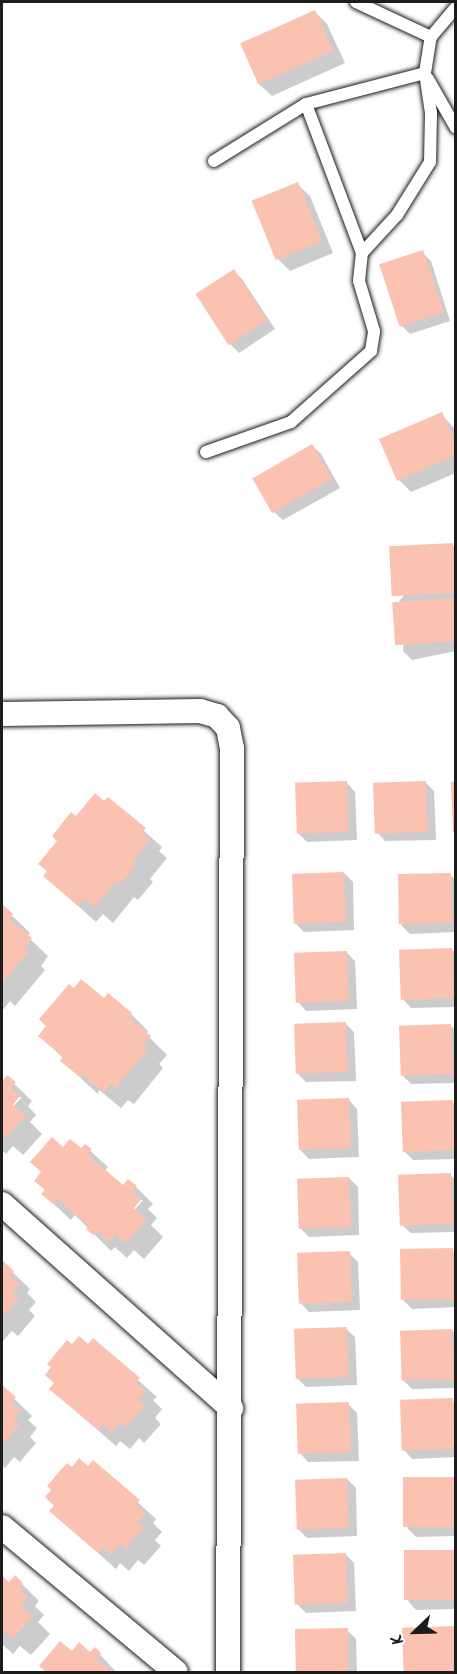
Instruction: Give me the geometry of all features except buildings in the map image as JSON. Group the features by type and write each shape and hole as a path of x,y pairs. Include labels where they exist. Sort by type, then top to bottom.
{"street":[{"path":"2,714 200,711 217,716 228,728 232,748 231,1408 228,1672"},
{"path":"2,1204 231,1408"},
{"path":"2,1527 176,1672"}],"lane":[{"path":"356,2 431,37"},
{"path":"362,252 397,215 430,162 431,113 425,73 431,37 456,7"},
{"path":"214,161 306,104 425,73"},
{"path":"425,73 456,128"},
{"path":"206,452 291,422 371,351 374,332 359,280 362,252 306,104"}]}
